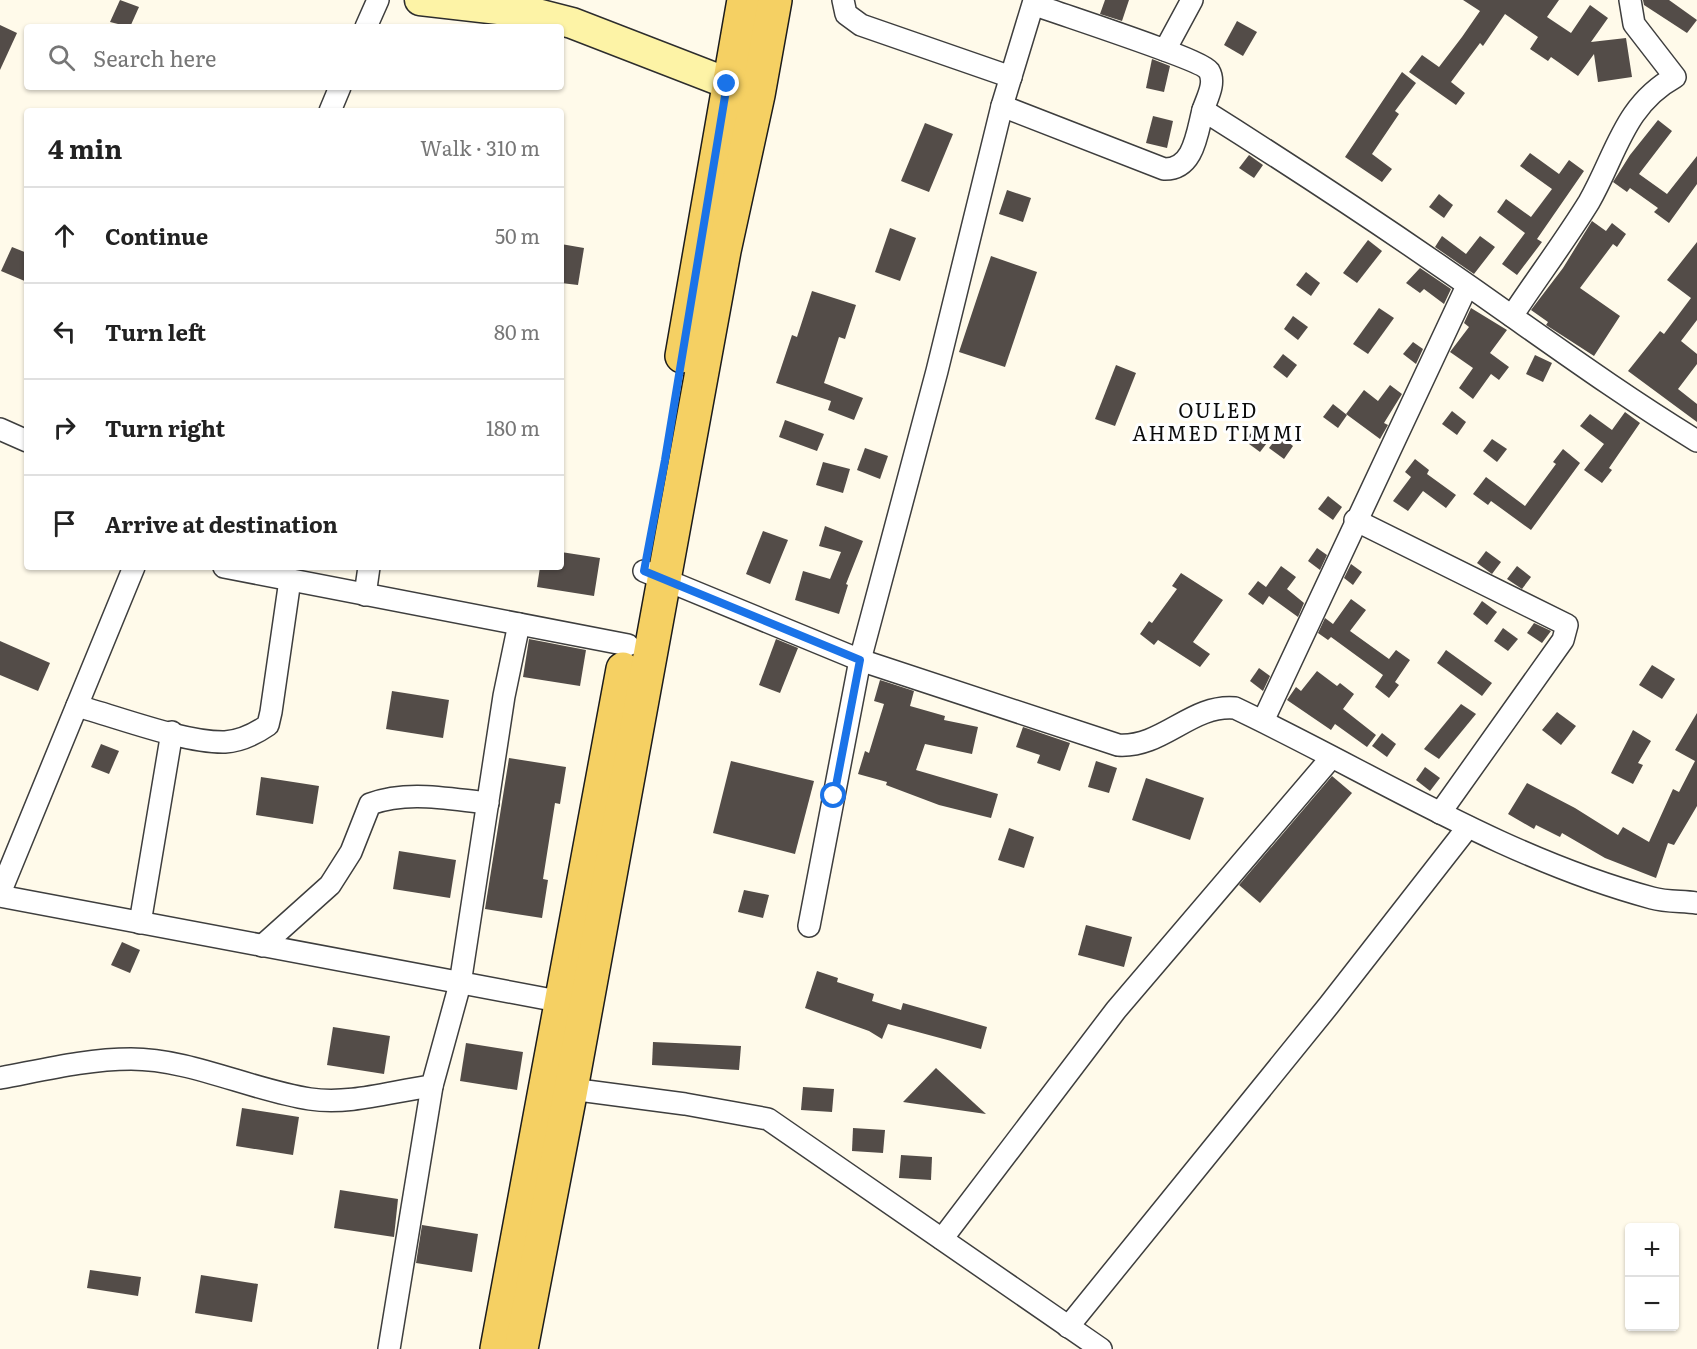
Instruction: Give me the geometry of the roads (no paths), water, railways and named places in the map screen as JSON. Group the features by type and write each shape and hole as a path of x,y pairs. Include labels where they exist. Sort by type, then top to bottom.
{"main road":[{"path":"497,1349 628,645 654,574 665,460 727,84 744,0"},
{"path":"521,1349 571,1089 654,574 758,96 775,0"}],"street":[{"path":"367,24 378,0"},
{"path":"420,0 533,14 572,23 758,96"},
{"path":"843,0 846,14 861,25 1011,76"},
{"path":"1165,50 1192,0"},
{"path":"1512,316 1589,201 1623,131 1642,101 1657,87 1675,77 1634,24 1630,0"},
{"path":"809,926 860,660 937,371 1002,106 1033,2 1165,50 1209,71 1212,86 1190,154 1182,166 1172,169 1164,169 1002,106"},
{"path":"331,108 339,90"},
{"path":"1203,110 1290,165 1512,316 1590,374 1697,441"},
{"path":"1263,721 1355,520 1467,286"},
{"path":"0,429 24,440"},
{"path":"1355,520 1567,625 1563,640 1440,813"},
{"path":"133,570 0,894 563,1002"},
{"path":"239,570 628,645"},
{"path":"365,594 369,570"},
{"path":"654,574 860,660 1118,745 1134,746 1151,741 1203,711 1222,707 1235,708 1468,827 1593,880 1654,899 1697,902"},
{"path":"77,706 196,739 226,742 254,735 268,725 290,580"},
{"path":"389,1349 432,1086 460,984 504,696 519,624"},
{"path":"140,922 172,732"},
{"path":"942,1239 1116,1010 1332,758"},
{"path":"262,946 330,885 351,852 370,804 399,796 488,803"},
{"path":"1068,1327 1329,1005 1468,827"},
{"path":"0,1078 65,1066 132,1059 162,1062 310,1099 343,1100 432,1086"},
{"path":"571,1089 685,1104 768,1119 1101,1349"}],"district":[{"name":"OULED AHMED TIMMI","path":"1218,420"}]}
